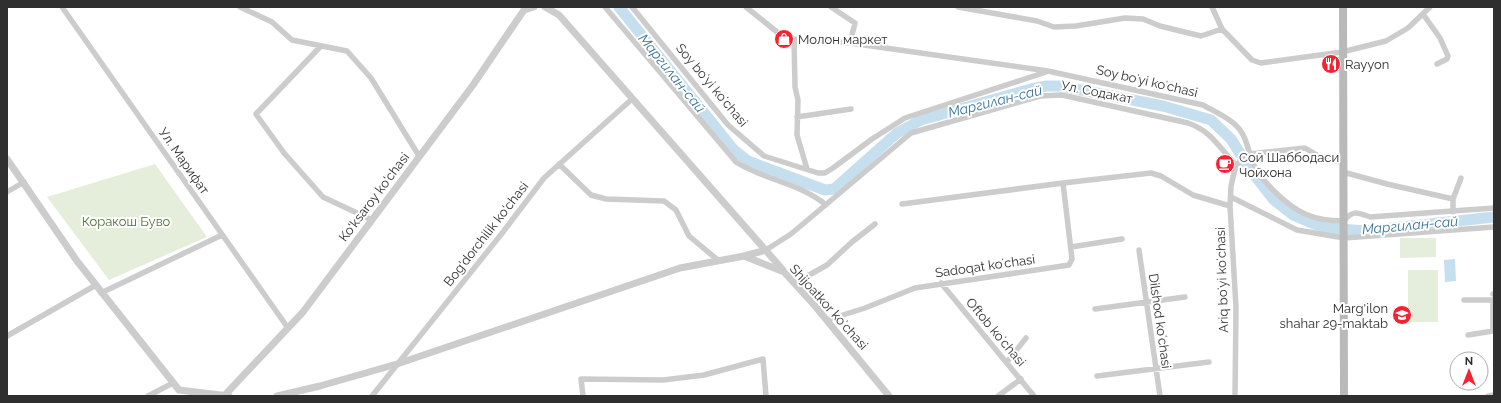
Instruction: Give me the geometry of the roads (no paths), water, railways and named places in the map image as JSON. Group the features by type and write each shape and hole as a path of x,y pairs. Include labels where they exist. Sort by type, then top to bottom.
{"main road":[{"path":"1343,7 1342,162 1344,221 1344,396"}],"street":[{"name":"Ул. Марифат","path":"62,7 288,328"},
{"path":"240,7 272,22 292,40 347,51 371,78 419,156"},
{"name":"Ko'ksaroy ko'chasi","path":"227,396 303,312 473,85 524,10 534,7"},
{"path":"545,7 559,14 784,272"},
{"path":"605,7 736,162 757,174 809,193 826,205"},
{"name":"Soy boʻyi koʻchasi","path":"632,7 728,125 764,156 818,173 825,173 872,139 905,118 1048,71"},
{"name":"Soy boʻyi koʻchasi","path":"746,7 777,32 794,39 850,43 1048,71 1203,105 1218,113 1242,132 1249,155 1263,181 1288,205 1297,211 1321,220 1344,221 1350,214 1356,212 1370,217 1494,208"},
{"path":"831,7 855,23 850,43"},
{"path":"961,7 1037,21 1054,27 1076,26 1125,18 1143,18 1160,26 1201,36 1222,29"},
{"path":"1212,7 1222,29 1252,60 1261,63 1342,52 1386,41 1408,28 1430,7"},
{"path":"1423,14 1440,38 1448,56 1447,59 1437,64"},
{"path":"794,39 797,135 807,169"},
{"path":"321,46 256,114 284,153 323,197 372,220"},
{"name":"Ул. Содакат","path":"766,250 791,234 911,133 947,121 1051,94 1062,95 1169,118 1199,127 1211,135 1237,164"},
{"name":"Bog'dorchilik ko'chasi","path":"372,396 503,232 544,178 632,99"},
{"path":"797,117 851,109"},
{"path":"1237,164 1249,155 1305,148 1322,158 1342,162"},
{"path":"7,159 77,261 179,390 227,396"},
{"path":"559,164 591,195 606,199 664,201 676,210 689,236 719,261"},
{"name":"Ariq boʻyi koʻchasi","path":"1235,396 1236,307 1230,206 1231,186 1237,164"},
{"path":"1343,172 1453,199"},
{"path":"902,204 1151,173 1161,176 1193,195 1230,206"},
{"path":"1453,212 1453,199 1462,178"},
{"path":"7,192 24,182"},
{"name":"Sadoqat koʻchasi","path":"827,320 864,308 915,288 941,283 1067,266 1072,262 1063,183"},
{"path":"1231,197 1297,230 1344,238 1494,227"},
{"path":"795,283 827,266 852,242 875,224"},
{"path":"102,293 222,234"},
{"path":"1070,247 1122,239"},
{"path":"277,396 320,386 397,364 680,268 766,250"},
{"name":"Dilshod koʻchasi","path":"1139,250 1160,396"},
{"name":"Shijoatkor koʻchasi","path":"740,256 784,272 827,320 889,396"},
{"name":"Oftob koʻchasi","path":"941,283 1034,396"},
{"path":"7,336 96,286"},
{"path":"1096,309 1185,297"},
{"path":"1464,300 1493,297 1493,331 1468,335"},
{"path":"1007,362 1026,338"},
{"path":"583,396 581,379 663,380 704,375 763,359 766,396"},
{"path":"1097,376 1209,362"},
{"path":"998,396 1020,379"},
{"path":"148,396 173,383"},
{"path":"1488,396 1494,395"}],"water":[{"path":"1455,259 1456,281 1445,282 1444,260"}],"waterway":[{"name":"Маргилан-сай","path":"619,7 733,149 748,161 825,190 834,189 897,133 921,120 1031,89 1046,86 1061,86 1163,106 1211,120 1231,139 1249,168 1274,200 1293,215 1314,224 1328,228 1365,231 1494,217"}],"place":[{"name":"Молон маркет","path":"784,39"},
{"name":"Rayyon","path":"1331,64"},
{"name":"Сой Шаббодаси Чойхона","path":"1225,164"},
{"name":"Marg'ilon shahar 29-maktab","path":"1402,315"}],"park label":[{"name":"Коракош Буво","path":"126,221"}]}
